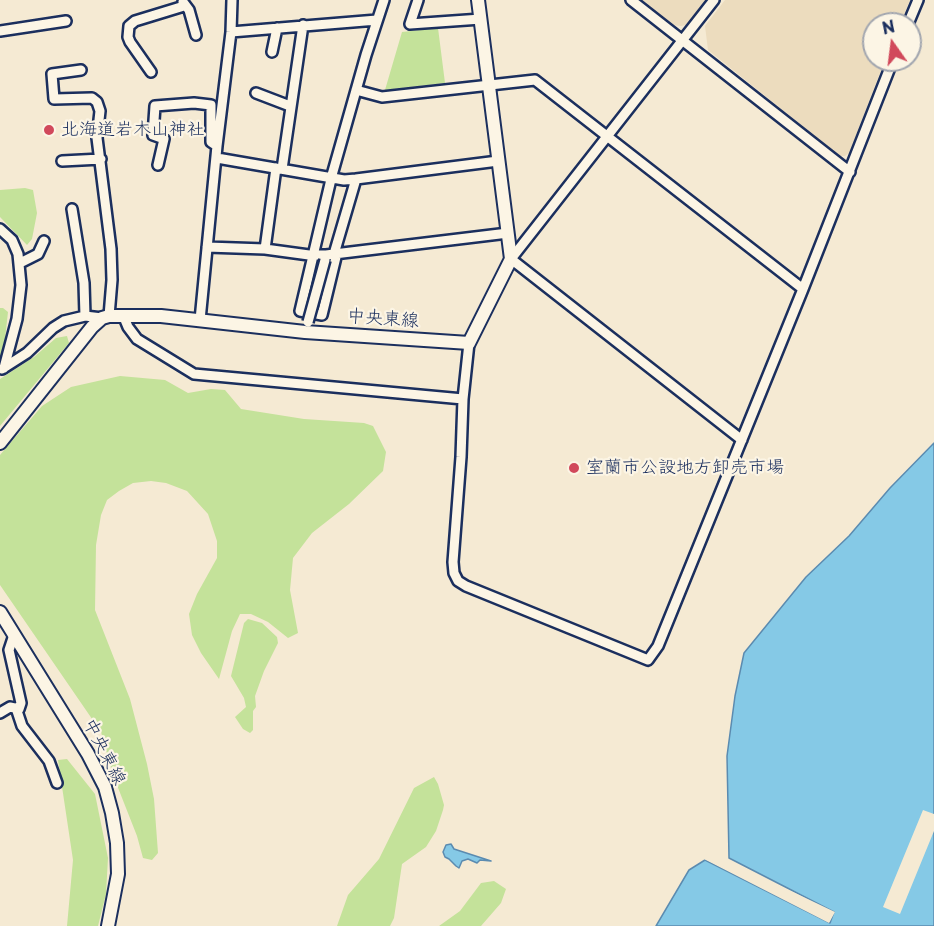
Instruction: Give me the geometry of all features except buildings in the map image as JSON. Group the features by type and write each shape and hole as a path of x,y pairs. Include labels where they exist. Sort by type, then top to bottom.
{"main road":[{"path":"469,343 511,259 478,0"},
{"name":"中央東線","path":"105,317 161,316 469,343"},
{"path":"0,443 92,327 105,317"},
{"name":"中央東線","path":"0,612 88,754 105,787 117,843 118,874 108,926"}],"street":[{"path":"200,320 231,32 232,0"},
{"path":"330,255 322,315 300,311 332,178 384,0"},
{"path":"418,0 410,24 481,19"},
{"path":"631,0 850,172"},
{"path":"714,0 511,259 742,440"},
{"path":"151,72 128,37 129,26 135,21 183,3 189,10 196,35"},
{"path":"231,32 377,20"},
{"path":"0,31 66,21"},
{"path":"265,249 303,25"},
{"path":"272,52 277,28"},
{"path":"2,369 27,353 57,325 71,318 105,317 112,280 111,249 97,138 100,111 97,102 92,98 54,99 52,74 81,70"},
{"path":"469,343 463,399 453,562 454,573 458,581 648,660 658,646 888,72"},
{"path":"356,90 382,97 535,80 803,289"},
{"path":"256,93 290,106"},
{"path":"158,165 164,139 153,135 155,106 194,103 211,105 211,142 217,146"},
{"path":"217,158 332,178 356,179 498,161"},
{"path":"62,161 101,159"},
{"path":"306,327 356,179"},
{"path":"72,209 84,283 85,316"},
{"path":"0,229 12,240 18,254 21,285 17,319 2,369"},
{"path":"207,247 330,255 508,233"},
{"path":"20,263 38,254 44,241"},
{"path":"123,315 137,339 194,374 463,399"},
{"path":"0,713 10,707 19,709 21,703 9,650 14,635"},
{"path":"16,708 22,726 49,761 57,783"}],"shaded area":[{"path":"642,0 706,0 686,25 681,26 672,25"},
{"path":"725,0 910,0 905,12 862,12 862,72 880,72 849,153 845,156 840,156 708,50 705,26"}],"green space":[{"path":"438,28 445,83 385,90 402,32"},
{"path":"25,188 33,190 37,213 32,239 27,245 0,217 0,190"},
{"path":"0,308 8,312 3,357 0,363"},
{"path":"67,336 69,343 0,426 0,379 34,357 56,338"},
{"path":"120,376 165,380 188,393 211,389 225,390 241,409 304,419 364,423 373,426 386,452 383,471 349,504 312,533 293,558 290,590 298,633 288,638 268,622 251,614 240,614 232,631 219,679 192,635 189,614 217,558 217,541 208,514 187,491 166,483 151,481 133,483 107,500 101,515 96,545 95,610 130,699 147,764 154,799 158,853 152,860 143,858 137,836 113,775 101,732 0,585 0,455 42,406 71,387"},
{"path":"248,619 262,623 277,637 278,643 255,696 253,730 250,733 243,729 235,717 246,707 244,698 231,676 244,623"},
{"path":"67,759 95,794 108,858 106,894 98,926 67,926 73,860 58,760"},
{"path":"434,777 444,805 443,810 436,831 426,847 402,864 394,918 390,926 337,926 348,895 379,859 414,788"},
{"path":"494,881 506,889 501,903 481,926 439,926 460,911 481,883"}],"water":[{"path":"934,443 934,926 656,926 689,870 705,860 830,923 834,912 729,858 727,756 735,696 744,653 806,577 849,536 890,488"},
{"path":"451,844 454,849 491,861 480,860 477,863 468,859 462,861 459,868 445,857 443,852 446,845"}],"pier":[{"path":"923,810 934,814 934,831 900,914 883,907"},
{"path":"707,857 828,919 831,913 732,863 835,912 829,923 702,858"}],"place":[{"name":"北海道岩木山神社","path":"49,130"},
{"name":"室蘭市公設地方卸売市場","path":"574,468"}]}
